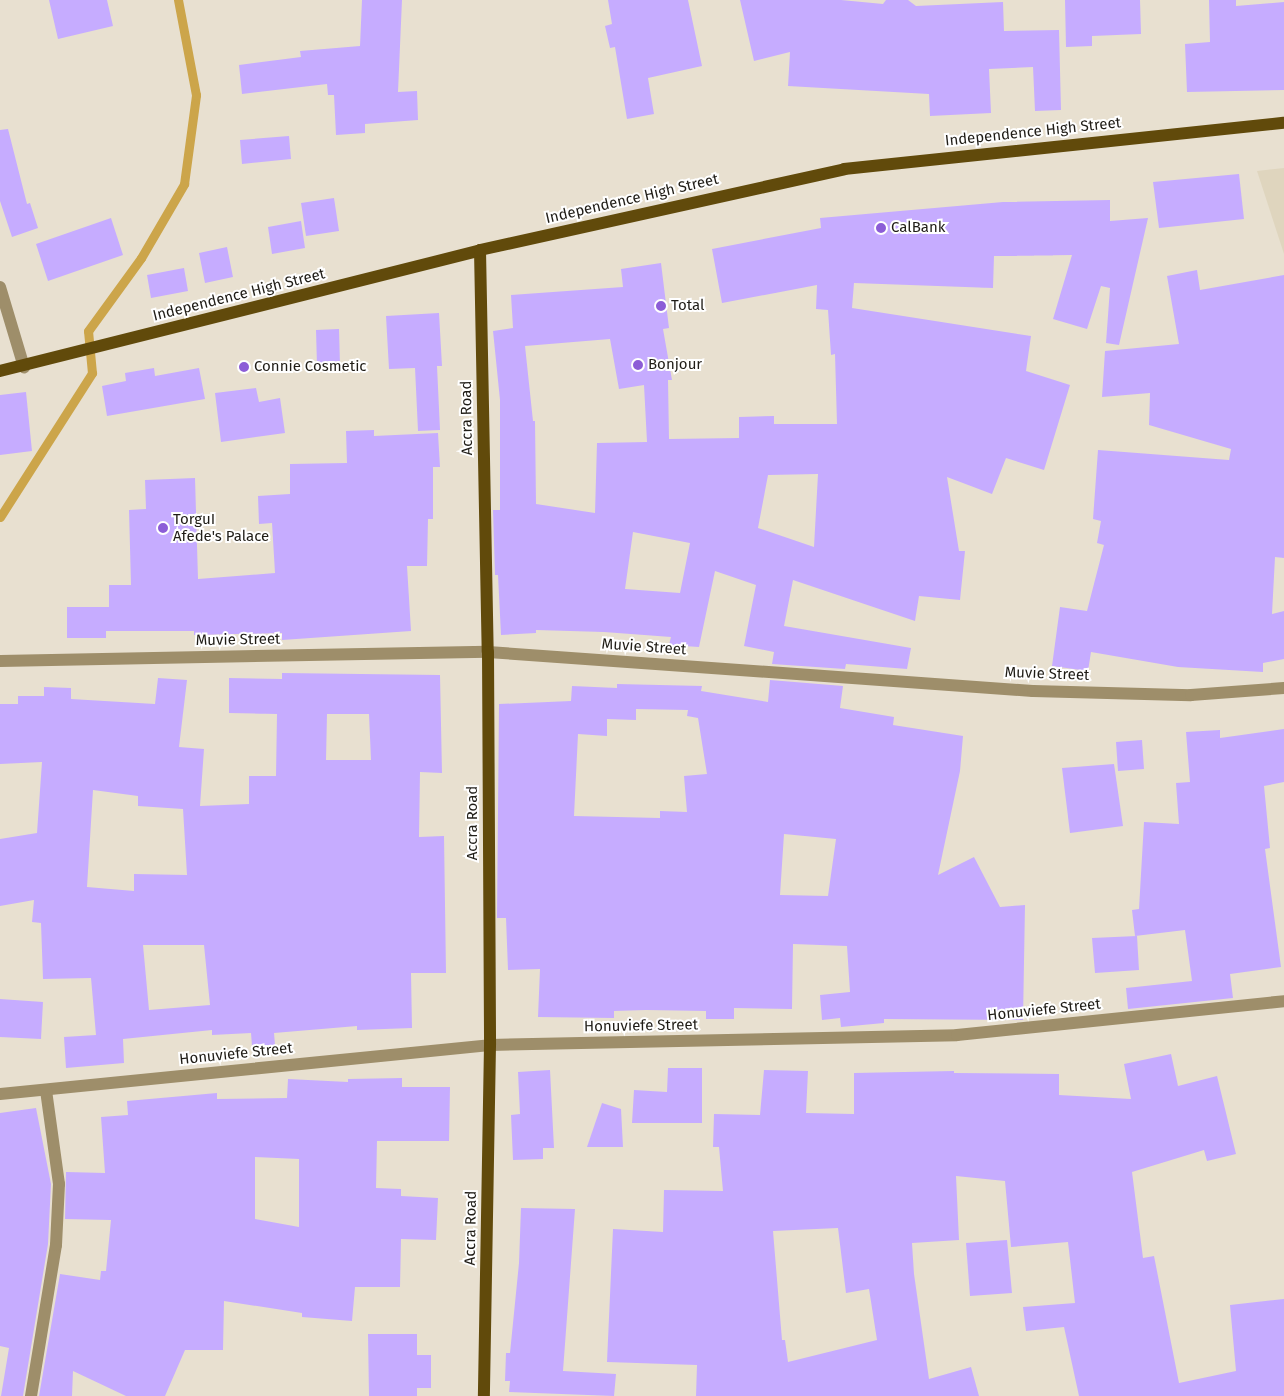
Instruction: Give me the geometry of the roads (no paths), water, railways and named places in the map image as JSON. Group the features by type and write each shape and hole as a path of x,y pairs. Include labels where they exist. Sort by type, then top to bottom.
{"main road":[{"name":"Independence High Street","path":"0,372 480,250 844,169 1284,123"},
{"name":"Accra Road","path":"480,250 488,652 490,1045 484,1396"}],"street":[{"path":"0,286 24,367"},
{"name":"Muvie Street","path":"0,661 488,652 1033,691 1191,695 1284,688"},
{"name":"Honuviefe Street","path":"0,1094 490,1045 957,1035 1284,1001"},
{"path":"32,1396 56,1245 58,1193 46,1090"}],"waterway":[{"path":"0,517 92,373 88,331 141,258 184,184 196,95 178,0"}],"place":[{"name":"CalBank","path":"881,228"},
{"name":"Total","path":"661,306"},
{"name":"Bonjour","path":"638,365"},
{"name":"Connie Cosmetic","path":"244,367"},
{"name":"TorguI Afede's Palace","path":"163,528"}]}
